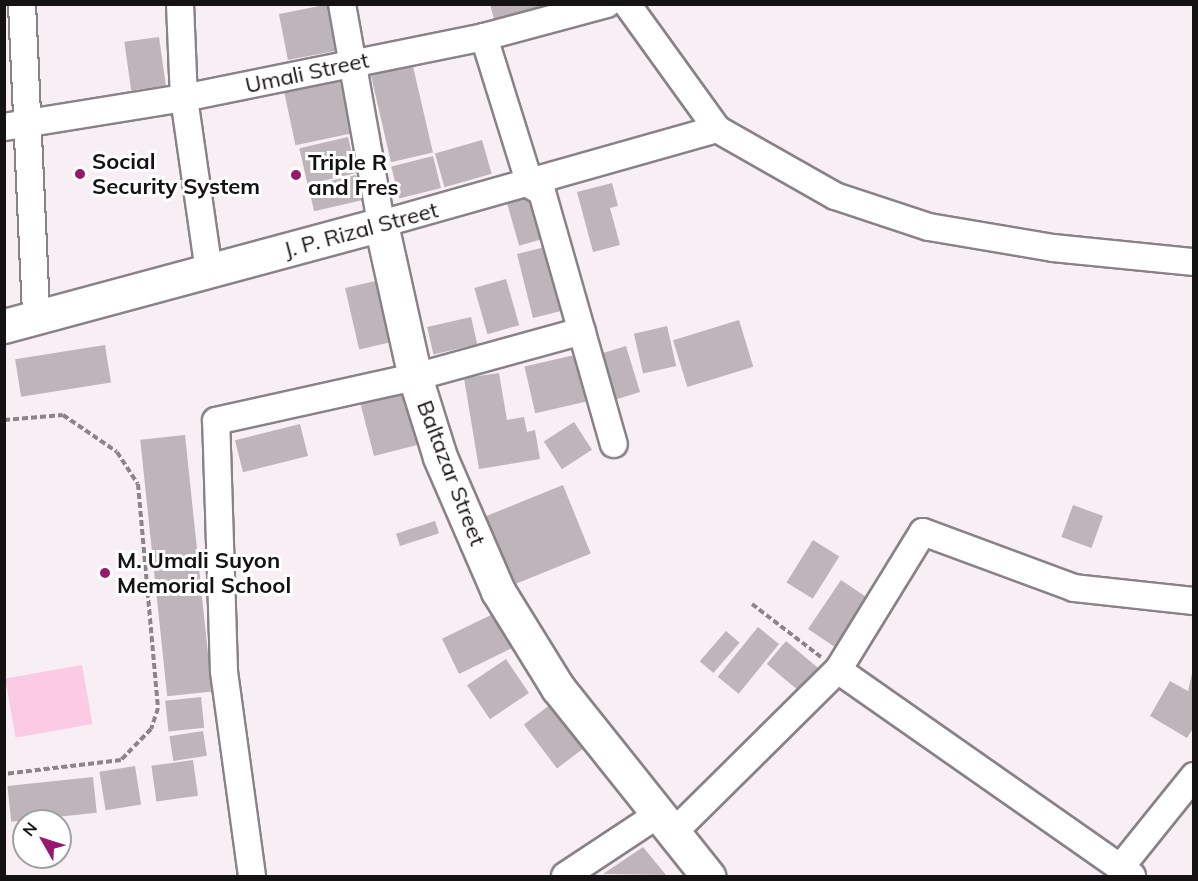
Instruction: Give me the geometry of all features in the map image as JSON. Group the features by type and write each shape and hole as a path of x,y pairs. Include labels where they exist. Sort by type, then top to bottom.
{"main road":[{"name":"J. P. Rizal Street","path":"4,326 381,224"},
{"name":"Baltazar Street","path":"381,224 414,377 440,457 498,591 558,688 708,876"}],"street":[{"path":"22,4 15,125 36,318"},
{"path":"180,4 184,98 209,271"},
{"name":"Baltazar Street","path":"342,4 355,64 381,224"},
{"name":"Umali Street","path":"15,125 184,98 355,64 484,37 607,4"},
{"path":"627,4 717,129 773,165 888,218 1053,248 1194,262"},
{"path":"484,37 530,184 542,192 614,444"},
{"name":"J. P. Rizal Street","path":"381,224 530,184 717,129"},
{"path":"252,876 224,671 216,421 414,377 582,331"},
{"path":"565,876 665,824 838,670 923,532 1074,588 1194,601"},
{"path":"838,670 1126,872 1194,776"}],"path":[{"path":"4,420 63,415 117,452 138,484 158,708 151,729 122,760 4,774"},
{"path":"752,604 838,670"}],"shaded area":[{"path":"82,665 92,724 16,738 5,679"}],"building":[{"path":"330,4 339,50 288,60 279,14"},
{"path":"490,4 547,4 547,5 494,19"},
{"path":"159,37 166,86 131,90 124,42"},
{"path":"412,62 433,153 391,162 370,72"},
{"path":"347,75 359,132 295,145 283,89"},
{"path":"348,137 356,173 308,184 299,148"},
{"path":"482,140 492,174 445,187 435,154"},
{"path":"433,156 441,188 399,198 391,166"},
{"path":"356,175 362,200 314,211 308,186"},
{"path":"612,183 618,206 610,208 620,245 593,252 577,192"},
{"path":"533,196 545,238 519,246 507,203"},
{"path":"549,246 565,310 533,318 517,254"},
{"path":"384,279 398,340 359,349 345,288"},
{"path":"506,279 519,325 488,334 474,288"},
{"path":"471,317 477,344 433,354 427,327"},
{"path":"739,320 753,367 687,387 673,340"},
{"path":"667,326 676,366 643,374 634,334"},
{"path":"105,345 111,383 21,397 15,359"},
{"path":"626,346 640,392 612,400 598,354"},
{"path":"579,354 590,401 535,413 524,367"},
{"path":"499,373 507,420 524,417 527,432 535,430 540,459 479,469 464,378"},
{"path":"401,391 405,408 411,407 421,444 374,456 360,402"},
{"path":"574,422 592,450 562,469 544,442"},
{"path":"300,424 308,456 243,472 235,440"},
{"path":"185,435 212,692 167,696 140,440"},
{"path":"563,485 591,554 513,585 485,516"},
{"path":"1073,505 1103,516 1091,548 1061,537"},
{"path":"435,521 439,533 400,546 396,534"},
{"path":"813,540 839,556 813,599 787,582"},
{"path":"841,580 869,599 836,648 808,629"},
{"path":"495,613 512,648 459,674 442,639"},
{"path":"758,627 779,644 739,694 718,677"},
{"path":"726,631 740,643 713,673 700,661"},
{"path":"786,641 818,668 799,691 767,664"},
{"path":"506,659 529,693 490,719 467,685"},
{"path":"1194,665 1194,727 1187,738 1150,716 1170,681 1188,691"},
{"path":"201,697 204,728 168,732 165,701"},
{"path":"555,701 588,745 557,768 524,724"},
{"path":"203,731 207,756 173,761 169,736"},
{"path":"193,760 198,796 156,801 151,766"},
{"path":"135,766 141,805 106,810 99,772"},
{"path":"93,777 97,813 72,815 72,809 12,809 11,822 7,786"},
{"path":"643,847 666,875 603,874"}],"place":[{"name":"Social Security System","path":"80,174"},
{"name":"Triple R and Fres","path":"296,175"},
{"name":"M. Umali Suyon Memorial School","path":"105,573"}]}
